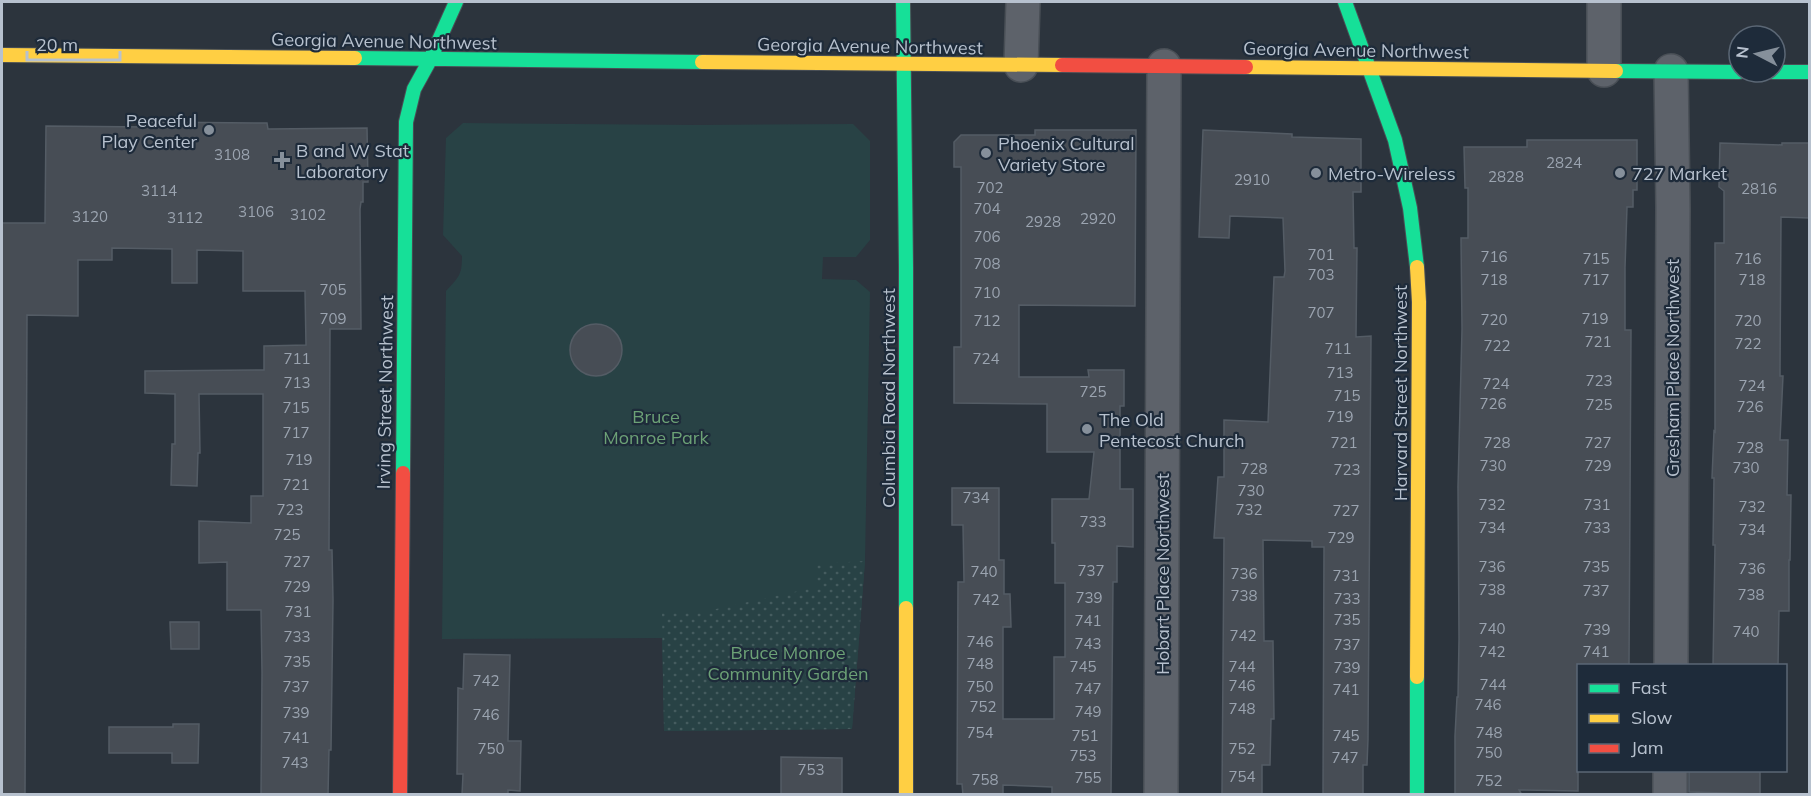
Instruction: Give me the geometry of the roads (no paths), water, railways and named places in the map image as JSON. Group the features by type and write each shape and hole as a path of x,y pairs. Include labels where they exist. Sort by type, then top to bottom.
{"main road":[{"name":"Irving Street Northwest","path":"400,795 405,128 414,89 430,60 456,2"},
{"name":"Columbia Road Northwest","path":"903,2 906,795"},
{"name":"Harvard Street Northwest","path":"1345,2 1400,158 1412,221 1419,285 1417,795"},
{"name":"Georgia Avenue Northwest","path":"2,56 1727,72"},
{"path":"1787,72 1809,72"}],"street":[{"path":"1021,65 1023,2"},
{"path":"1604,2 1604,70"},
{"name":"Hobart Place Northwest","path":"1161,795 1164,66"},
{"name":"Gresham Place Northwest","path":"1671,71 1673,232 1671,664"},
{"path":"1670,772 1670,795"}],"place":[{"name":"Peaceful Play Center","path":"209,130"},
{"name":"Phoenix Cultural Variety Store","path":"986,153"},
{"name":"B and W Stat Laboratory","path":"282,160"},
{"name":"Metro-Wireless","path":"1316,173"},
{"name":"727 Market","path":"1620,173"},
{"name":"The Old Pentecost Church","path":"1087,429"}],"park label":[{"name":"Bruce Monroe Park","path":"656,426"},
{"name":"Bruce Monroe Community Garden","path":"788,662"}]}
